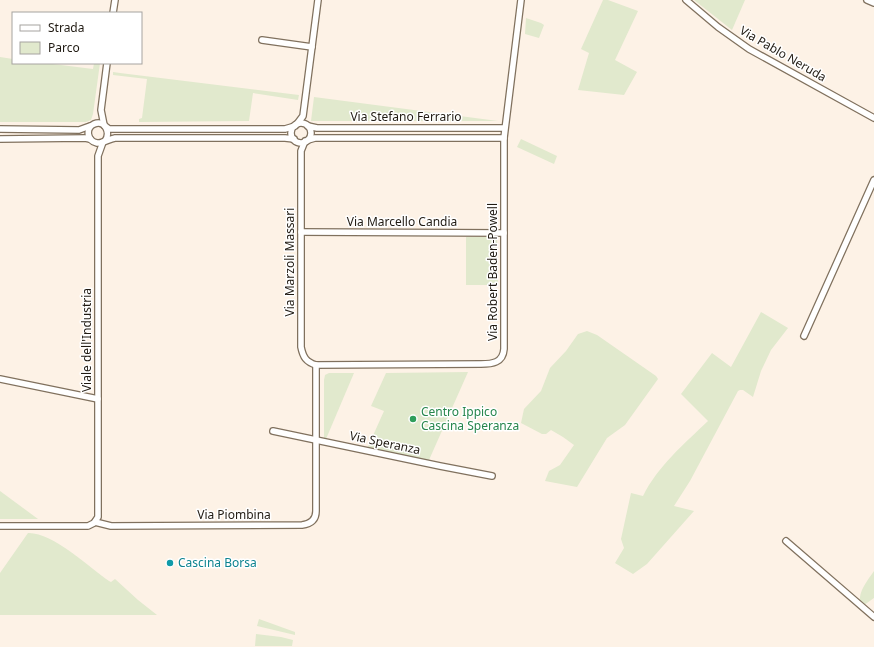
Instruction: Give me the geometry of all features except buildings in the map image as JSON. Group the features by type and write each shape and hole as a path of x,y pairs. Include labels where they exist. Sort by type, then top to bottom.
{"street":[{"path":"113,12 115,0"},
{"path":"295,140 292,131 303,116 318,0"},
{"name":"Via Robert Baden-Powell","path":"316,365 493,364 502,356 504,351 504,128 521,0"},
{"name":"Via Pablo Neruda","path":"686,0 718,27 749,49 874,118"},
{"path":"867,0 874,3"},
{"path":"262,40 312,47"},
{"path":"98,156 88,134 101,110 107,64"},
{"path":"98,156 108,135 107,129 104,126 101,110"},
{"path":"0,139 85,138 98,143 115,138 285,138 299,142 306,141 311,132 303,116"},
{"path":"0,129 80,130 100,123 108,128 115,129 285,129 296,125 307,125"},
{"name":"Via Stefano Ferrario","path":"307,125 315,128 504,128"},
{"name":"Via Stefano Ferrario","path":"306,141 314,138 504,138"},
{"name":"Via Marzoli Massari","path":"295,140 301,151"},
{"name":"Via Marzoli Massari","path":"306,141 301,151 301,347 303,357 316,365"},
{"name":"Viale dell'Industria","path":"95,522 99,513 98,156"},
{"path":"804,336 874,180"},
{"name":"Via Marcello Candia","path":"301,232 504,233"},
{"name":"Via Piombina","path":"0,526 86,526 95,522 111,526 306,525 313,520 316,513 316,365"},
{"path":"0,379 98,398"},
{"name":"Via Speranza","path":"273,432 492,476"},
{"path":"786,541 874,617"}],"green space":[{"path":"603,0 608,0 638,11 615,60 637,72 624,95 578,90 589,53 581,49"},
{"path":"694,0 745,0 732,30"},
{"path":"526,18 544,25 539,38 525,34"},
{"path":"0,57 12,59 12,64 53,64 93,69 94,64 100,64 91,120 86,122 0,122"},
{"path":"113,72 299,95 298,100 253,93 249,121 139,122 139,119 142,118 147,79 113,75"},
{"path":"314,97 498,121 311,121"},
{"path":"521,139 557,156 554,164 517,147"},
{"path":"466,237 497,237 498,285 466,285"},
{"path":"761,312 788,328 771,350 761,371 753,397 743,390 738,391 690,481 674,506 694,511 647,564 633,574 615,563 624,548 621,539 631,493 643,496 649,485 664,465 708,421 681,394 712,353 731,367"},
{"path":"587,331 597,335 656,376 658,379 625,425 607,438 577,487 545,481 549,471 560,465 574,445 551,430 546,434 542,434 521,423 524,409 541,391 550,368 566,351 578,334"},
{"name":"Centro Ippico Cascina Speranza","path":"468,372 429,460 381,452 376,448 373,450 367,449 384,411 371,406 386,373"},
{"path":"329,373 354,373 326,439 324,438 324,380 325,375"},
{"path":"0,491 38,519 0,519"},
{"path":"28,533 38,534 48,538 70,551 109,581 111,582 115,579 157,615 0,615 0,573"},
{"path":"874,571 874,598 864,605 860,603 860,594"},
{"path":"259,619 295,632 295,635 257,626"},
{"path":"256,634 293,640 292,646 255,646"}],"place":[{"name":"Centro Ippico Cascina Speranza","path":"413,419"},
{"name":"Cascina Borsa","path":"170,563"}]}
